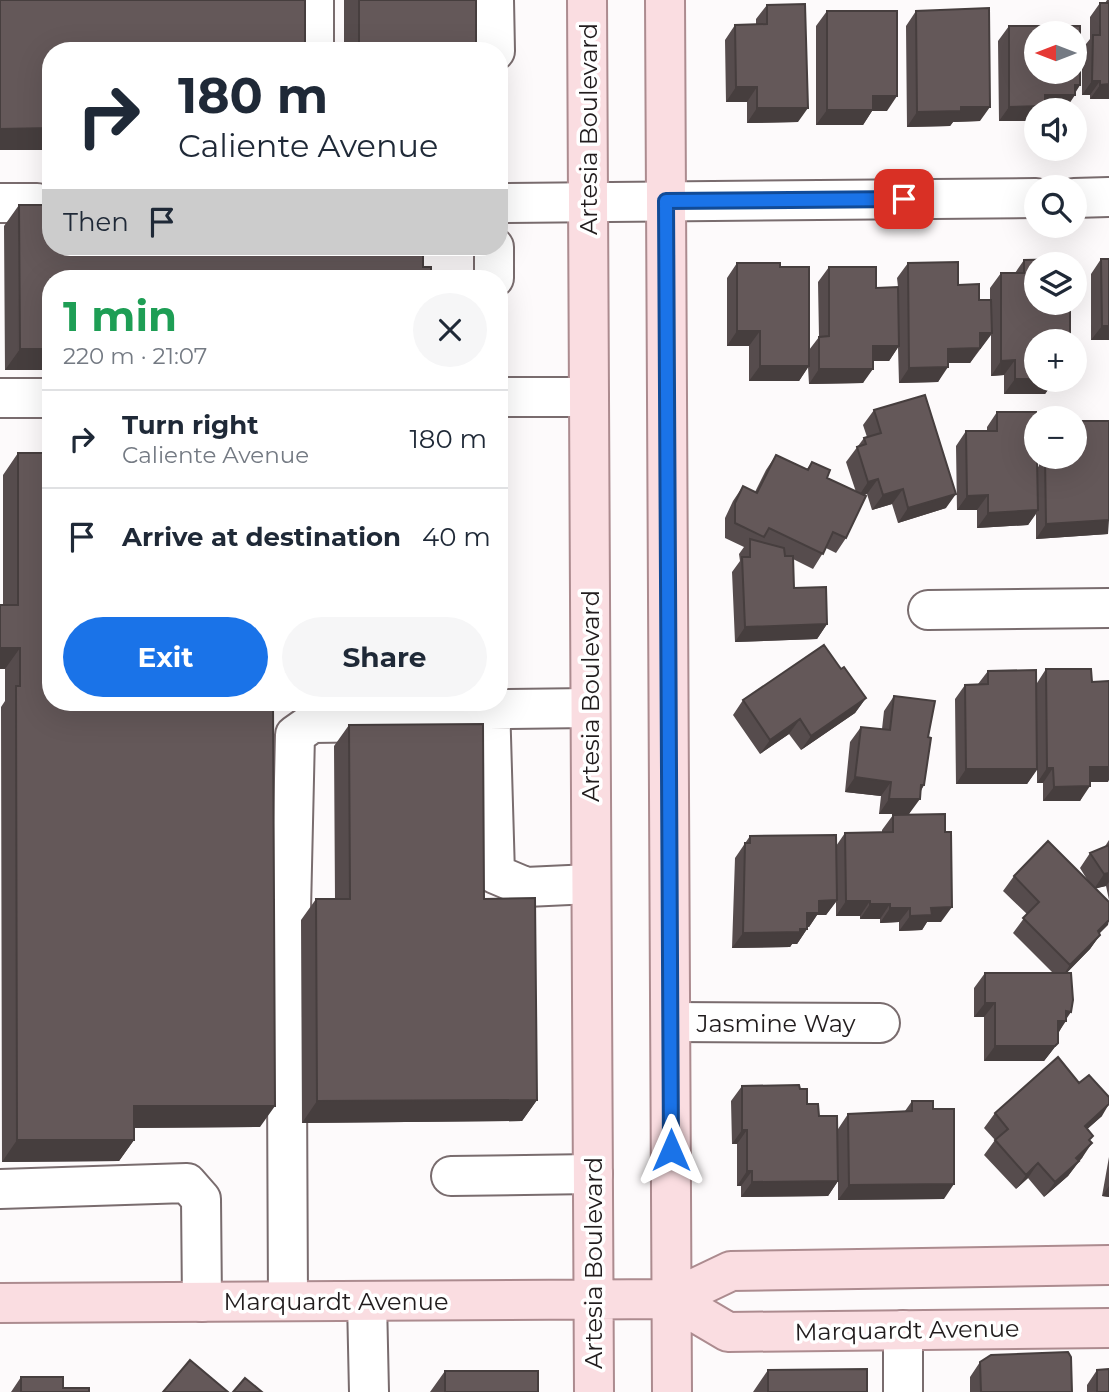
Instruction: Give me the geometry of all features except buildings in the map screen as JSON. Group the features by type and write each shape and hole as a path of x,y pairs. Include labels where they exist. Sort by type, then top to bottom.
{"main road":[{"name":"Artesia Boulevard","path":"587,0 594,1392"},
{"path":"665,0 673,1392"},
{"name":"Marquardt Avenue","path":"0,1303 672,1299 731,1271 1109,1265"},
{"name":"Marquardt Avenue","path":"672,1299 728,1332 1109,1328"}],"street":[{"path":"314,0 314,42"},
{"path":"494,0 495,42"},
{"path":"1087,198 1109,197"},
{"path":"508,203 1024,198"},
{"path":"508,397 589,397"},
{"path":"0,398 42,398"},
{"path":"928,610 1109,608"},
{"path":"508,706 590,708"},
{"path":"288,1301 287,1085 295,735 312,723 389,722 425,711"},
{"path":"490,711 495,874 526,887 592,884"},
{"name":"Jasmine Way","path":"671,1022 880,1023"},
{"path":"451,1176 593,1174"},
{"path":"0,1189 187,1183 201,1199 202,1302"},
{"path":"367,1301 369,1392"},
{"path":"903,1330 903,1392"}],"route":[{"path":"671,1150 666,201 904,199"}]}
